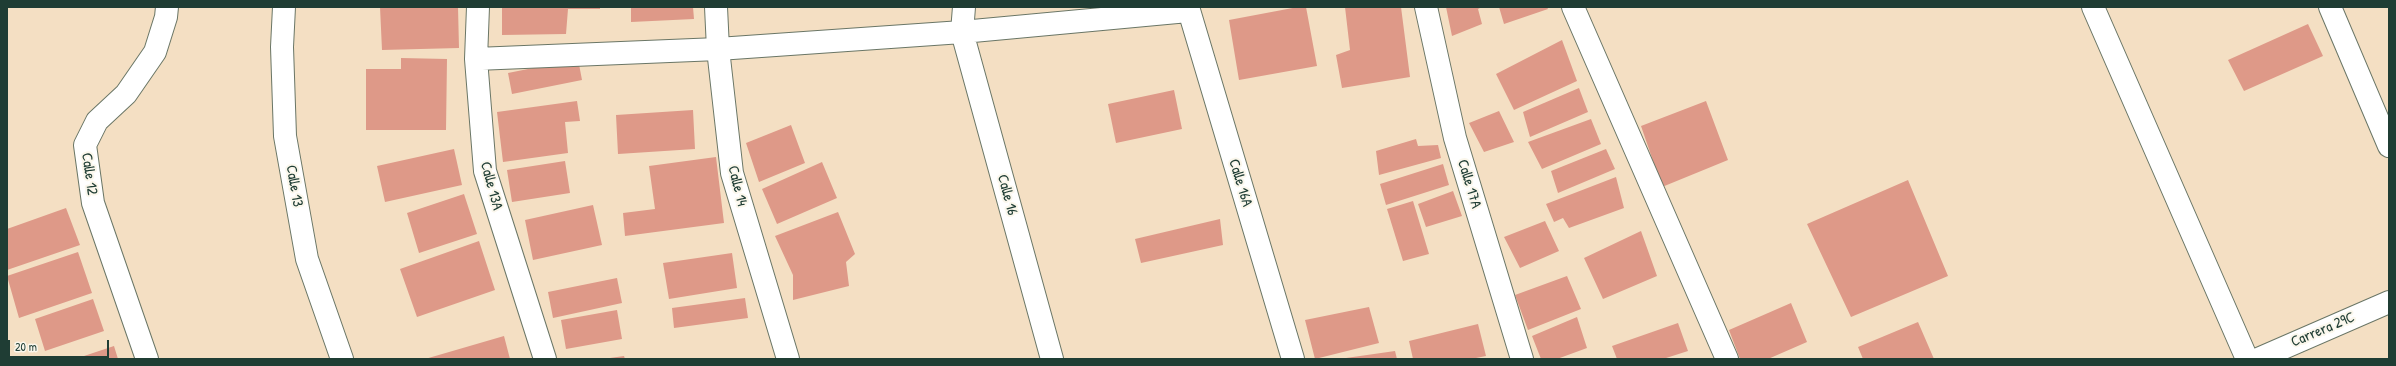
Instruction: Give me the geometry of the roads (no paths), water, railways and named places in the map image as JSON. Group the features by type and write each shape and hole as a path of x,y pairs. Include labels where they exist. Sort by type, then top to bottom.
{"street":[{"name":"Calle 12","path":"147,359 93,203 85,145 96,121 126,94 155,52 166,17 167,7"},
{"name":"Calle 13","path":"284,7 282,47 285,136 307,259 342,359"},
{"name":"Calle 13A","path":"478,7 476,59 485,171 545,359"},
{"name":"Calle 14","path":"716,7 718,49 732,173 788,359"},
{"name":"Calle 16","path":"964,7 962,32 1052,359"},
{"name":"Calle 17A","path":"1426,7 1455,138 1522,359"},
{"path":"1573,7 1727,359"},
{"path":"2093,7 2247,359"},
{"path":"2330,7 2389,146"},
{"path":"476,59 718,49 962,32 1188,9"},
{"name":"Calle 16A","path":"1188,9 1293,359"},
{"name":"Carrera 29C","path":"2258,359 2389,302"}]}
